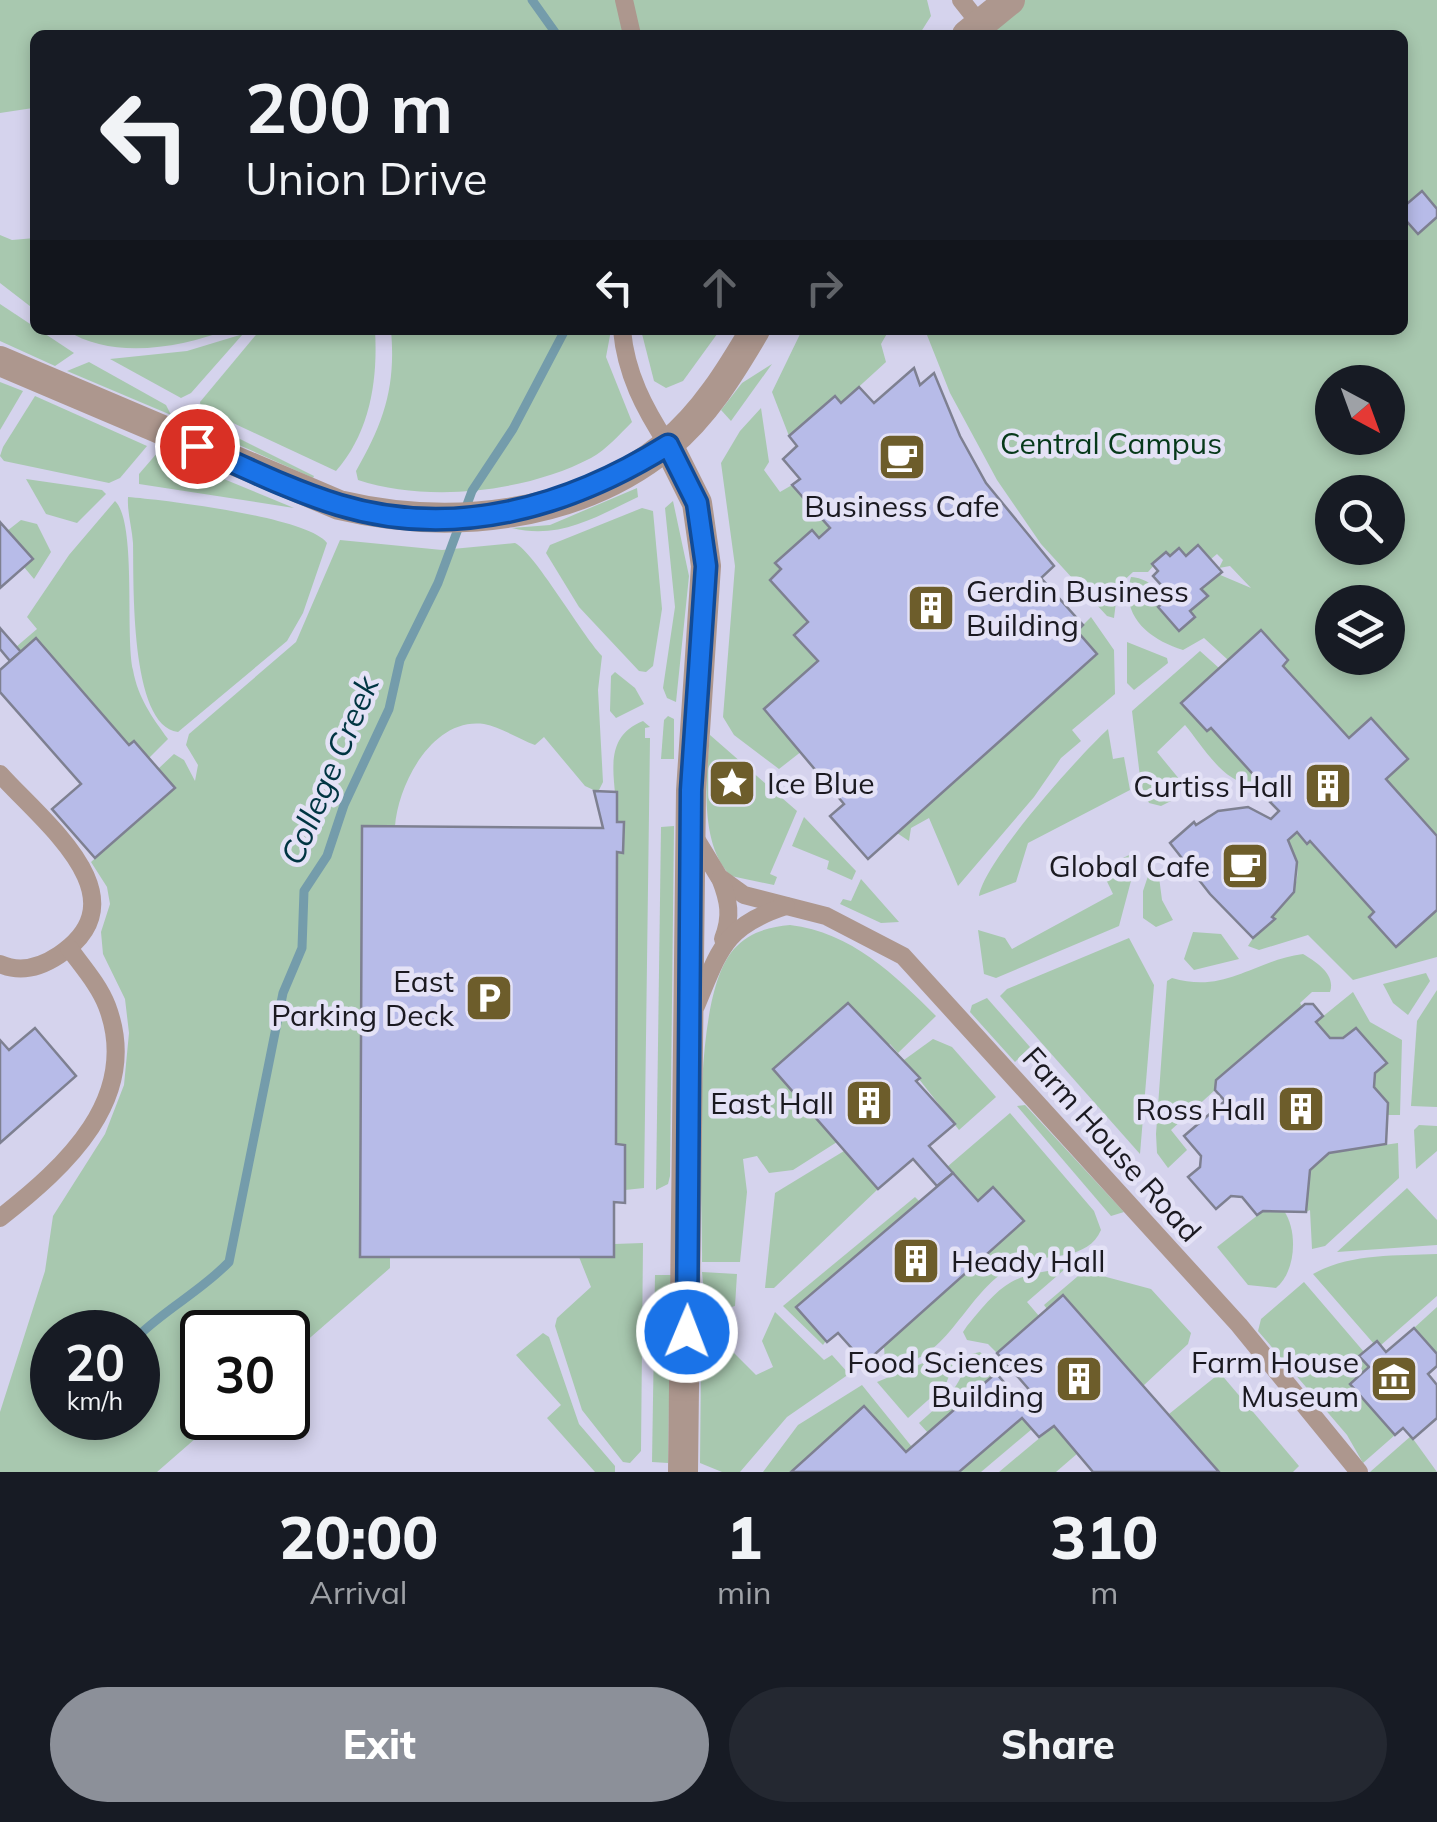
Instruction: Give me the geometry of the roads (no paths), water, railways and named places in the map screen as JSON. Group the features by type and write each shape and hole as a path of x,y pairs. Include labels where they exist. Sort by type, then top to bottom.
{"street":[{"path":"969,20 1010,0"},
{"path":"0,362 306,493 355,508 419,518 504,514 569,497 616,477 668,445 710,399 752,335"},
{"path":"668,445 697,503 706,566 694,719 691,830 683,1472"}],"lane":[{"path":"624,0 631,30"},
{"path":"623,335 625,359 640,399 668,445"},
{"path":"0,774 92,884 96,900 92,919 69,948 38,966 0,964"},
{"path":"690,1020 730,922 729,900 720,877 691,830"},
{"name":"Farm House Road","path":"720,877 744,895 852,927 903,956 1213,1296 1334,1436 1358,1472"},
{"path":"722,944 755,916 786,906"},
{"path":"0,1218 86,1139 110,1090 112,1024 106,1002 69,948"}],"waterway":[{"name":"College Creek","path":"532,0 553,30"},
{"name":"College Creek","path":"160,1318 229,1262 283,993 302,948 304,891 327,856 344,805 389,709 400,660 438,583 472,491 513,429 562,335"}],"place":[{"name":"Business Cafe","path":"902,457"},
{"name":"Gerdin Business Building","path":"931,608"},
{"name":"Ice Blue","path":"732,783"},
{"name":"Curtiss Hall","path":"1328,786"},
{"name":"Global Cafe","path":"1245,866"},
{"name":"East Parking Deck","path":"489,998"},
{"name":"East Hall","path":"869,1103"},
{"name":"Ross Hall","path":"1301,1109"},
{"name":"Heady Hall","path":"916,1261"},
{"name":"Food Sciences Building","path":"1079,1379"},
{"name":"Farm House Museum","path":"1394,1379"}],"park label":[{"name":"Central Campus","path":"1111,443"}]}
